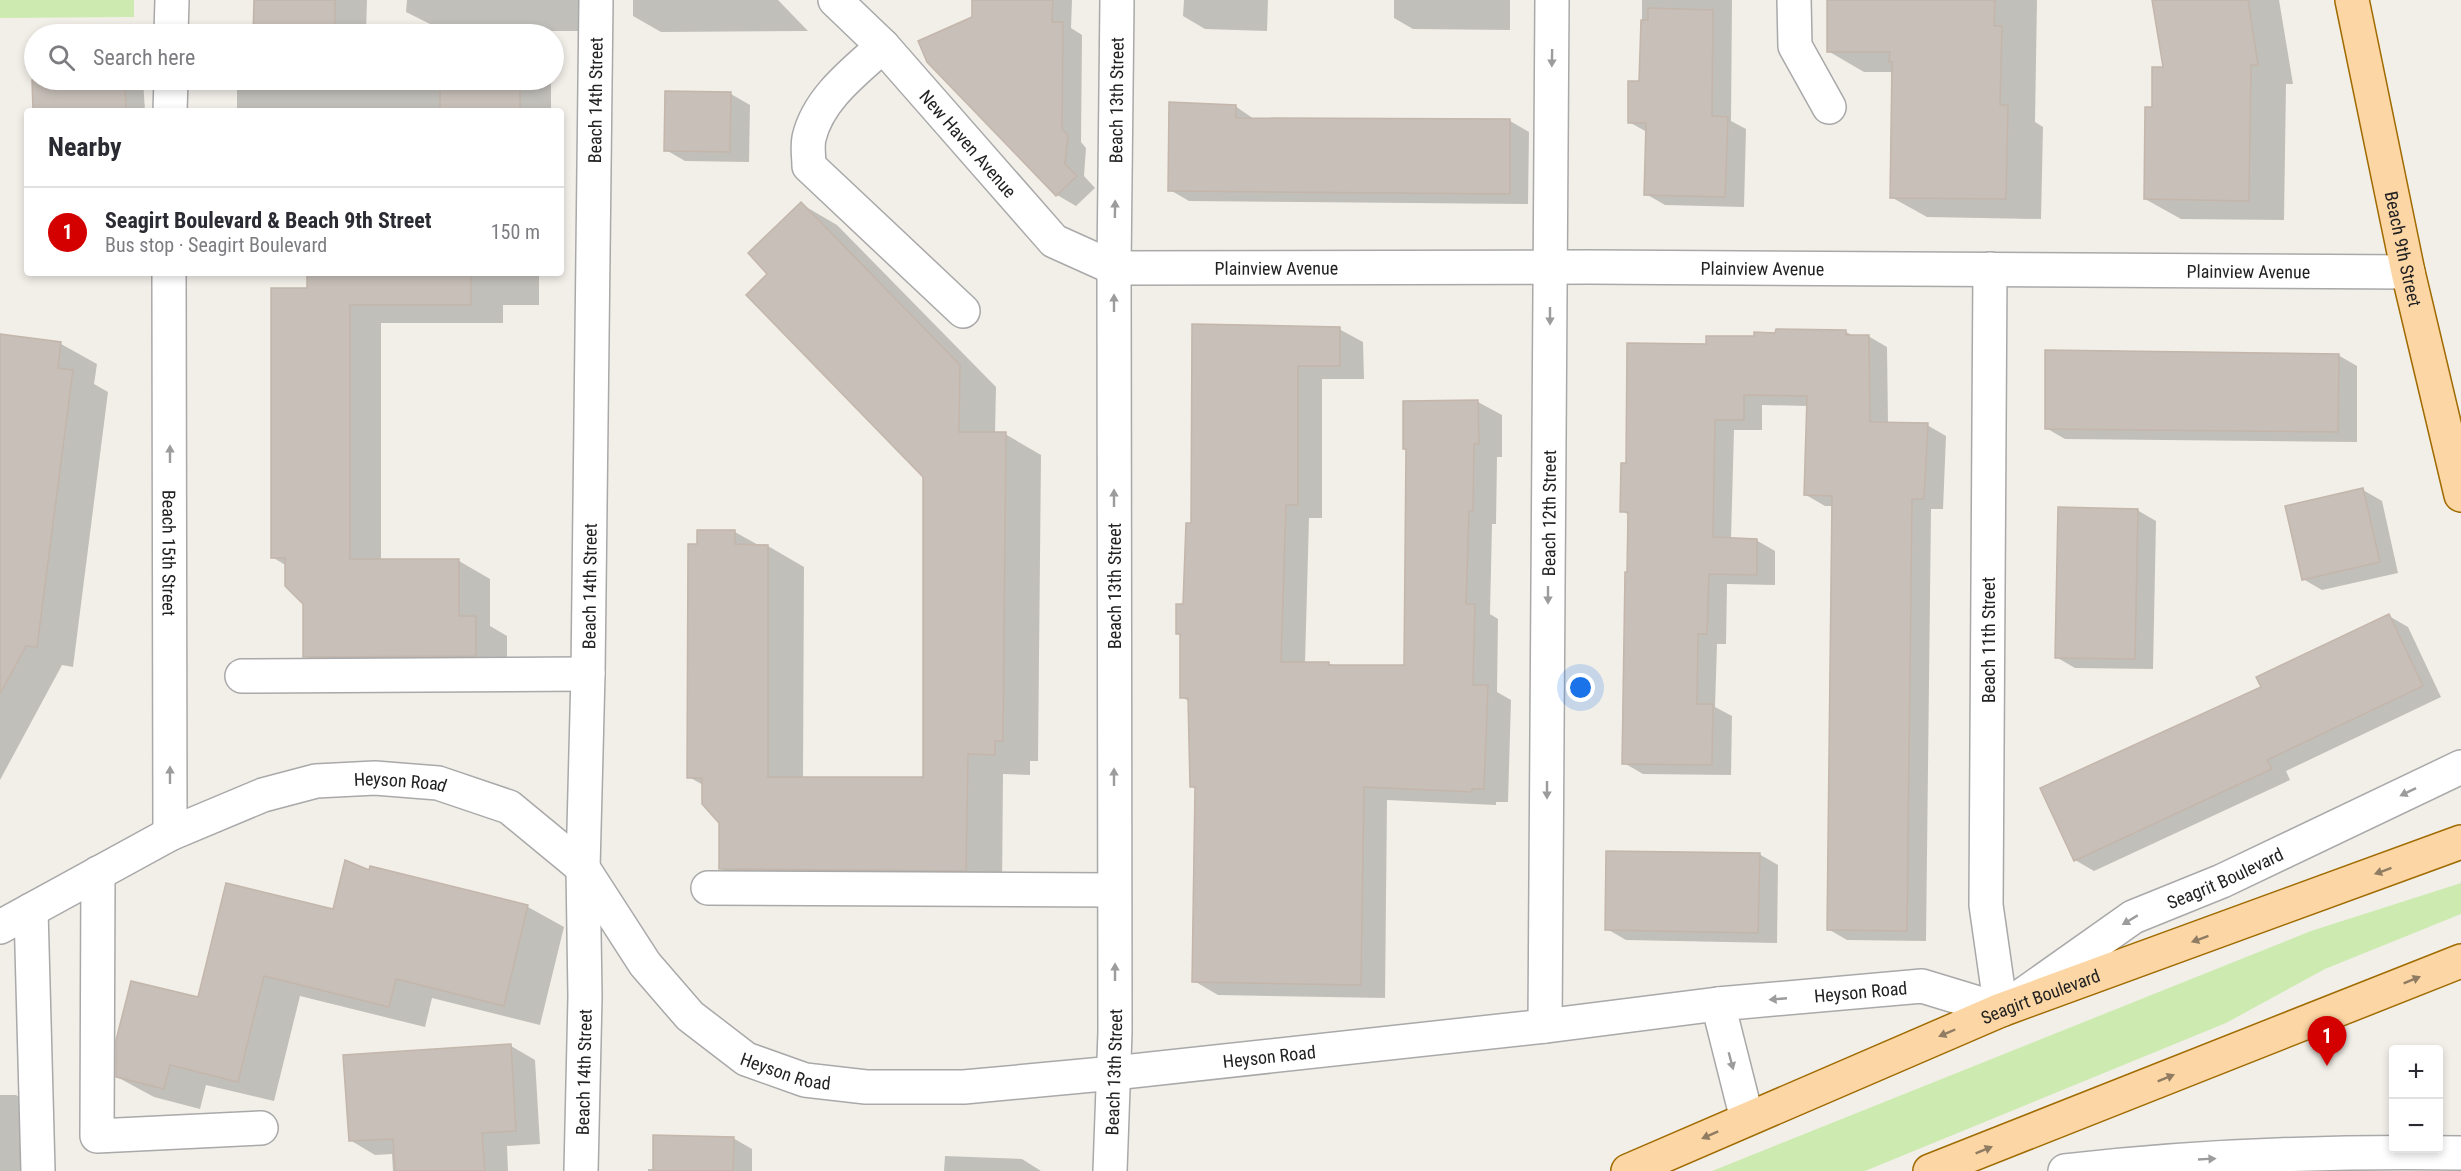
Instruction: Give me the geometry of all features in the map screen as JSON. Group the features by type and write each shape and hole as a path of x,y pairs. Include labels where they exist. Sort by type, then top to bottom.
{"main road":[{"name":"Beach 9th Street","path":"2352,0 2408,272 2461,495"},
{"name":"Seagirt Boulevard","path":"1628,1171 2001,1010 2461,842"},
{"path":"1930,1171 2461,961"}],"street":[{"path":"171,0 171,24"},
{"name":"Beach 14th Street","path":"581,1171 585,997 583,868 588,674 596,0"},
{"name":"New Haven Avenue","path":"835,0 882,46 1054,241 1114,268"},
{"name":"Beach 13th Street","path":"1110,1171 1114,1073 1114,268 1117,0"},
{"name":"Beach 12th Street","path":"1545,1026 1552,0"},
{"path":"1794,0 1796,46 1829,107"},
{"path":"882,46 818,111 808,140 809,166 963,310"},
{"path":"170,108 171,90"},
{"name":"Plainview Avenue","path":"1114,268 1550,267 2408,272"},
{"name":"Beach 11th Street","path":"1990,269 1986,905 2001,1010"},
{"name":"Beach 15th Street","path":"170,276 170,834"},
{"path":"242,676 588,674"},
{"name":"Seagrit Boulevard","path":"2001,1010 2133,917 2222,881 2461,767"},
{"name":"Heyson Road","path":"0,927 170,834 263,795 316,781 375,778 438,783 508,807 583,868 645,964 690,1016 746,1059 805,1080 866,1087 964,1087 1545,1026 1718,1004 1922,986 2001,1010"},
{"path":"98,873 97,1136 261,1128"},
{"path":"708,888 1114,890"},
{"path":"32,910 38,1171"},
{"path":"1718,1004 1747,1119"},
{"path":"2065,1171 2137,1163 2331,1152 2461,1153"}],"green space":[{"path":"0,0 134,0 134,17 0,18"},
{"path":"2461,883 2461,914 2325,969 2226,1023 1865,1171 1712,1171 2311,931"}],"building":[{"path":"254,0 335,0 335,24 253,24"},
{"path":"972,0 1053,0 1052,22 1063,22 1062,129 1068,135 1065,164 1077,176 1056,196 927,62 918,41 972,17"},
{"path":"1827,0 1995,0 1994,26 2002,26 2000,105 2008,105 2006,199 1890,198 1892,62 1889,62 1890,52 1827,52"},
{"path":"2152,0 2248,0 2258,65 2251,65 2249,201 2144,199 2145,107 2152,107 2152,67 2163,67"},
{"path":"1648,8 1713,10 1712,116 1728,117 1725,197 1644,195 1646,123 1628,123 1628,81 1639,81 1641,20 1648,20"},
{"path":"32,90 125,90 126,108 33,108"},
{"path":"440,90 520,90 520,108 440,108"},
{"path":"665,91 731,92 730,152 664,151"},
{"path":"1169,102 1236,105 1236,118 1510,119 1510,194 1168,191"},
{"path":"801,202 960,365 959,432 1006,432 1003,741 995,741 995,755 968,754 966,871 719,869 719,823 702,804 702,778 687,778 688,544 697,544 697,530 735,530 735,544 768,545 768,777 923,777 923,477 746,295 767,274 748,253"},
{"path":"307,276 471,276 471,305 350,305 350,559 459,559 459,616 476,616 476,656 303,657 303,604 285,586 285,558 271,558 271,288 307,288"},
{"path":"1192,324 1340,327 1340,366 1298,366 1298,505 1286,505 1281,662 1329,662 1329,665 1404,665 1406,449 1403,449 1403,401 1478,400 1479,444 1474,444 1473,511 1469,511 1466,604 1475,604 1473,685 1488,685 1484,789 1472,789 1472,792 1364,787 1361,985 1192,982 1195,787 1190,787 1188,698 1180,698 1180,634 1176,634 1176,604 1183,604 1186,523 1191,523"},
{"path":"1776,329 1846,330 1846,335 1869,335 1870,422 1928,423 1924,499 1912,499 1907,931 1827,930 1832,496 1804,495 1807,396 1744,395 1744,420 1715,420 1713,537 1757,539 1757,575 1709,574 1707,634 1698,634 1697,704 1713,704 1712,765 1622,764 1628,512 1620,512 1621,463 1626,463 1627,343 1706,344 1706,336 1754,336 1754,332 1775,333"},
{"path":"0,334 61,342 58,368 73,370 37,647 26,646 0,694"},
{"path":"2045,350 2339,354 2338,432 2045,429"},
{"path":"2363,488 2380,562 2302,580 2285,506"},
{"path":"2058,507 2138,509 2135,659 2055,658"},
{"path":"2389,614 2423,686 2267,760 2272,769 2074,861 2040,788 2261,687 2256,677"},
{"path":"1606,851 1760,853 1758,933 1605,930"},
{"path":"345,860 369,870 370,866 528,905 504,1006 396,979 389,1007 264,976 238,1082 170,1065 164,1089 116,1077 116,1040 131,981 198,997 226,883 333,909"},
{"path":"511,1044 516,1131 482,1133 485,1171 395,1171 393,1139 349,1141 343,1055"},
{"path":"653,1135 734,1137 733,1171 653,1171"}],"place":[{"name":"Seagirt Boulevard & Beach 9th Street","path":"2327,1066"}]}
